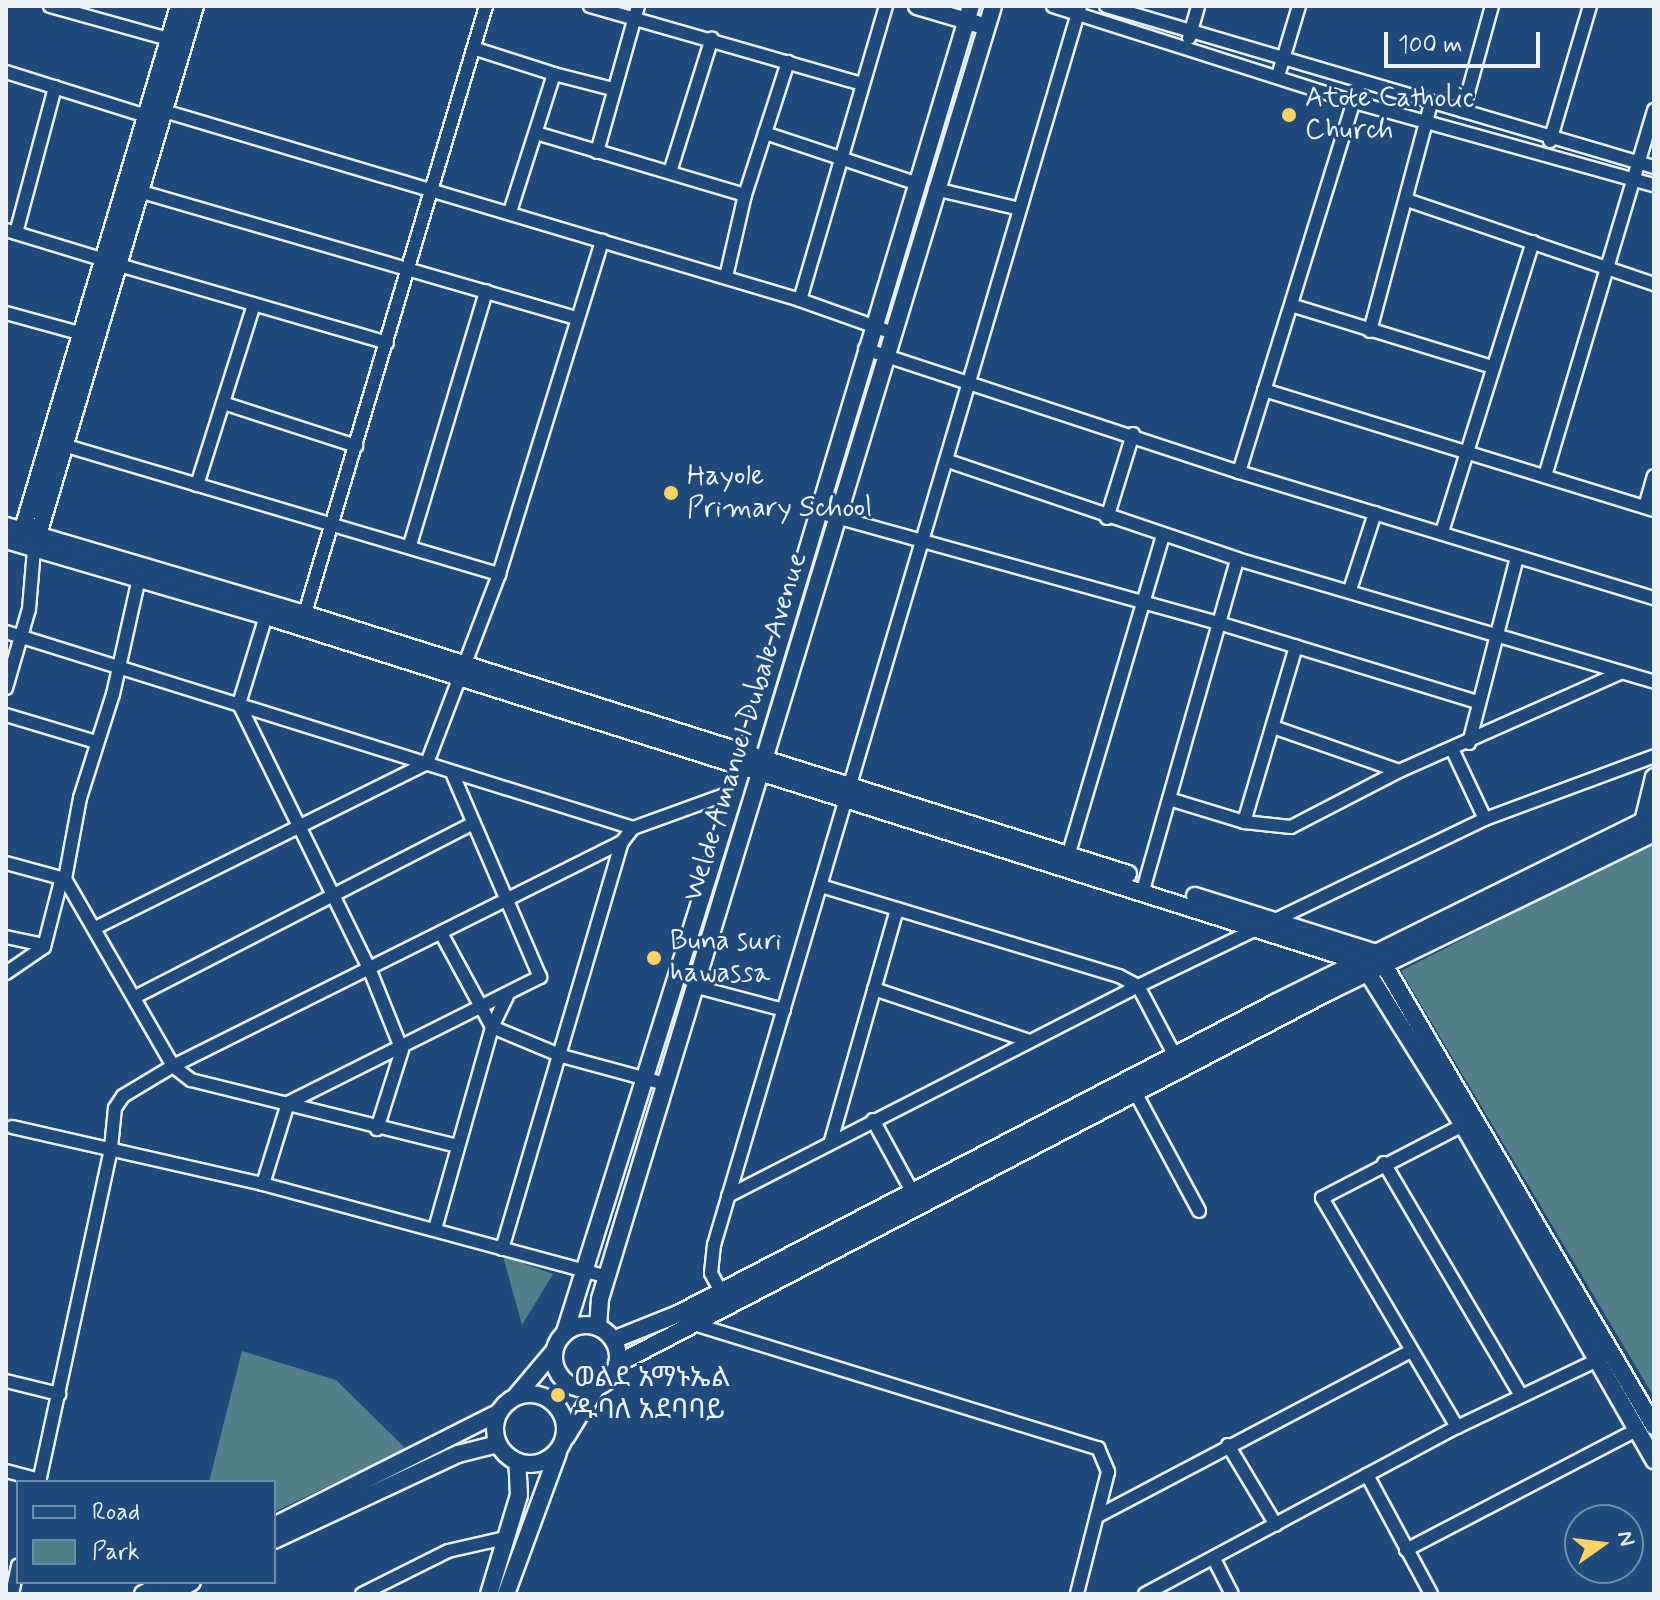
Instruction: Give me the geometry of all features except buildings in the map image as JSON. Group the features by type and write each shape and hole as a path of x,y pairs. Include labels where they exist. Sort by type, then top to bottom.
{"main road":[{"path":"21,538 63,445 112,263 146,116 179,6"},
{"path":"21,538 83,334 142,192 195,6"},
{"path":"917,6 990,15"},
{"path":"276,1525 498,1413 554,1351 565,1332 587,1273 745,760 865,349 970,11"},
{"name":"Welde Amanuel Dubale Avenue","path":"598,1327 607,1277 697,987 890,332 990,15"},
{"path":"21,538 266,616 302,621"},
{"path":"21,538 302,621 1067,860 1259,928 1373,963 1463,1125 1606,1356"},
{"path":"613,1340 721,1292 1175,1056 1373,963 1650,824 1654,777"},
{"path":"1145,886 1275,920 1373,963 1606,1356 1646,1428 1654,1460"},
{"path":"701,902 718,908"},
{"path":"506,1594 538,1496 562,1444 596,1388 608,1381 617,1364 1135,1092 1373,963"},
{"path":"565,1332 575,1326 598,1327 613,1340 617,1364"},
{"path":"554,1351 561,1377 571,1385 596,1388"},
{"path":"498,1413 498,1444 517,1462 538,1464 562,1444 566,1424 553,1401 542,1395 517,1395"},
{"path":"276,1539 458,1454 498,1444"},
{"path":"489,1594 520,1487 517,1462"},
{"path":"143,1594 178,1587"}],"street":[{"path":"50,6 168,39"},
{"path":"302,621 434,190 486,6"},
{"path":"590,6 636,12 862,84"},
{"path":"800,300 886,6"},
{"path":"1053,6 1097,12 1186,46 1354,102 1654,185"},
{"path":"1106,6 1654,167"},
{"path":"1186,46 1198,6"},
{"path":"1278,76 1299,6"},
{"path":"1463,111 1492,6"},
{"path":"1546,154 1590,6"},
{"path":"721,1292 711,1273 711,1261 728,1196 850,793 1079,10"},
{"path":"597,152 636,12"},
{"path":"670,172 712,38"},
{"path":"476,49 613,89"},
{"path":"726,277 745,195 788,62"},
{"path":"6,72 146,116"},
{"path":"510,212 554,74"},
{"path":"1239,472 1294,306 1360,82"},
{"path":"55,87 11,232 253,307 387,343"},
{"path":"1370,331 1431,103"},
{"path":"1545,476 1654,110"},
{"path":"164,111 726,277 890,332"},
{"path":"536,133 745,195"},
{"path":"765,133 915,183"},
{"path":"935,189 1020,209"},
{"path":"142,192 576,318"},
{"path":"1407,200 1654,284"},
{"path":"97,927 427,763 465,672 499,574 602,241"},
{"path":"1442,532 1533,242"},
{"path":"410,545 486,291"},
{"path":"1294,306 1492,367"},
{"path":"197,485 253,307"},
{"path":"6,313 83,334"},
{"path":"865,349 1133,434 1239,472 1654,598"},
{"path":"1264,390 1649,508 1654,476"},
{"path":"223,403 356,446"},
{"path":"1107,518 1133,434"},
{"path":"63,445 410,545 499,574"},
{"path":"948,461 1163,536 1654,682"},
{"path":"818,512 923,538 1147,602 1477,702"},
{"path":"1350,590 1375,513"},
{"path":"1067,860 1147,602 1163,536"},
{"path":"6,688 31,597 21,538"},
{"path":"1469,743 1477,702 1517,557"},
{"path":"1145,886 1222,624 1237,559"},
{"path":"6,973 44,945 96,742 120,667 139,578"},
{"path":"266,616 239,704 369,968 402,1050 377,1129"},
{"path":"6,632 427,763 453,775 633,828"},
{"path":"1244,822 1296,647"},
{"path":"1169,799 1244,822 1291,827 1399,771 1453,751 1620,673"},
{"path":"6,715 96,742"},
{"path":"1273,727 1399,771"},
{"path":"1453,751 1485,819"},
{"path":"728,1196 1138,986 1485,819 1654,756"},
{"path":"263,1184 288,1103 482,1010 540,977 471,824 453,775"},
{"path":"502,1249 562,1056 622,842 633,828 735,791"},
{"path":"135,997 471,824"},
{"path":"39,1480 111,1148 115,1108 123,1096 173,1066 622,842"},
{"path":"6,863 63,880 97,927 173,1066 207,1087 288,1103 377,1129 457,1146"},
{"path":"821,886 1102,971 1138,986 1175,1056"},
{"path":"831,1141 897,909"},
{"path":"441,933 492,1027 562,1056 665,1084"},
{"path":"6,937 44,945"},
{"path":"697,987 784,1010"},
{"path":"874,989 1029,1041"},
{"path":"435,1229 492,1027 507,996"},
{"path":"1135,1092 1199,1211"},
{"path":"873,1120 913,1193"},
{"path":"1457,1427 1322,1198 1384,1163 1463,1125"},
{"path":"12,1127 263,1184 607,1277"},
{"path":"1384,1163 1521,1396"},
{"path":"694,1324 1088,1441 1105,1459 1108,1472 1077,1594"},
{"path":"1098,1516 1411,1351"},
{"path":"1145,1594 1457,1427 1606,1356"},
{"path":"6,1381 59,1394"},
{"path":"1406,1550 1646,1428"},
{"path":"1228,1445 1276,1525"},
{"path":"6,1471 36,1480"},
{"path":"1367,1475 1431,1594"},
{"path":"365,1593 448,1551 505,1538"},
{"path":"1214,1559 1232,1594"}],"green space":[{"path":"1654,841 1654,1397 1401,971"},
{"path":"503,1256 553,1274 522,1325"},
{"path":"242,1351 336,1380 406,1449 276,1511 276,1480 210,1480"}],"place":[{"name":"Atote Catholic Church","path":"1289,115"},
{"name":"Hayole Primary School","path":"671,493"},
{"name":"Buna suri hawassa","path":"654,958"},
{"name":"ወልደ አማኑኤል ዱባለ አደባባይ","path":"558,1395"}]}
